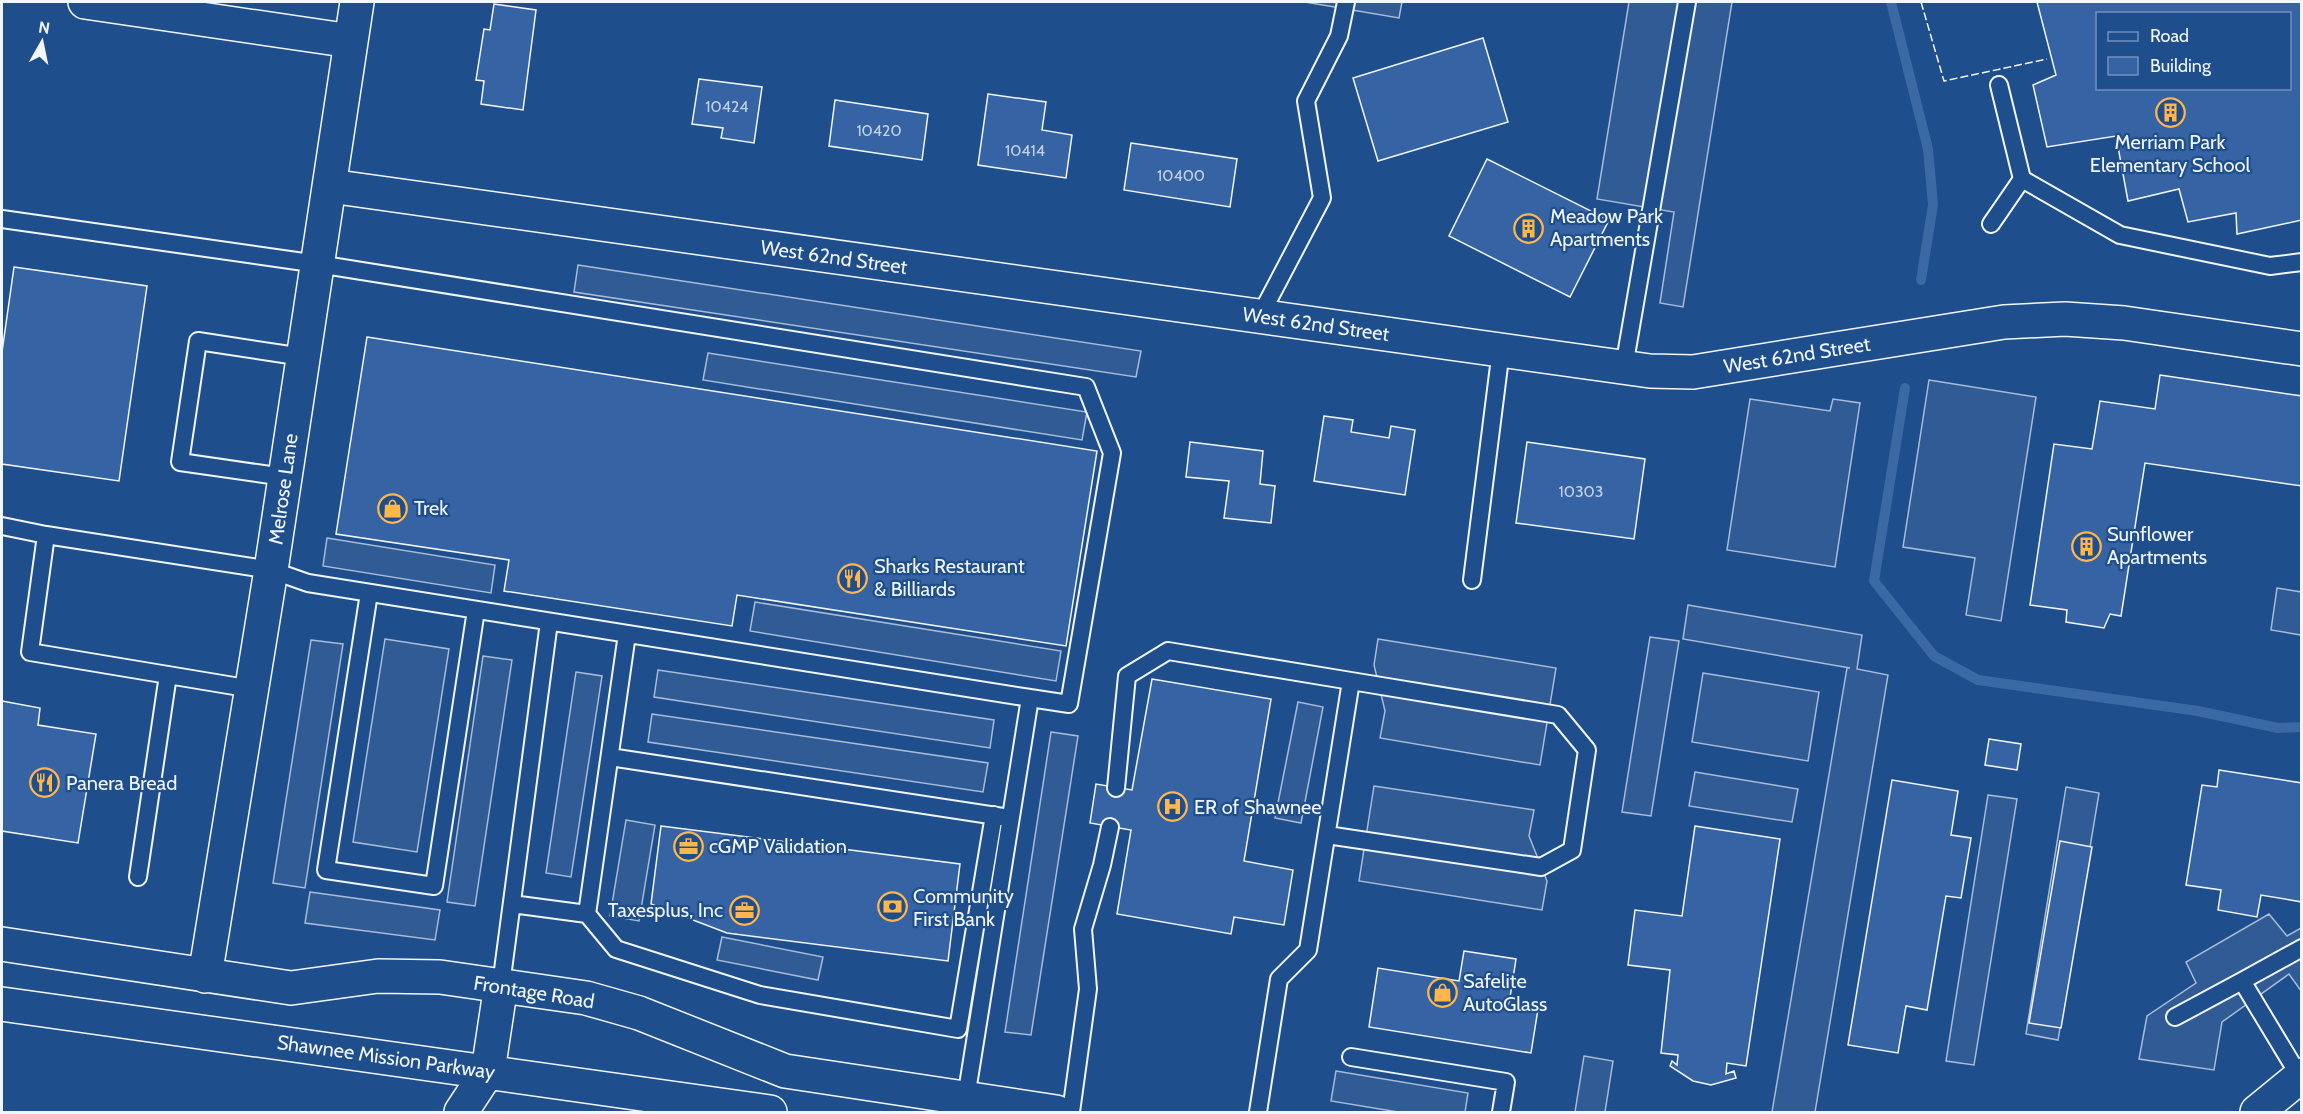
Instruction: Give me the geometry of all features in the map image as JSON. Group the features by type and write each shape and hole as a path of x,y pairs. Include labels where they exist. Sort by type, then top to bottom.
{"main road":[{"path":"85,2 351,41"},
{"name":"Melrose Lane","path":"205,976 271,570 357,2"},
{"name":"West 62nd Street","path":"330,186 1624,367 1693,372 2004,322 2066,319 2124,323 2301,349"},
{"name":"Frontage Road","path":"2,944 291,988 378,976 440,977 586,998 639,1013 785,1071 1056,1113"},
{"path":"460,1113 488,1071 501,985"},
{"name":"Shawnee Mission Parkway","path":"2,1004 488,1071 770,1113"},
{"path":"2258,1113 2300,1076"}],"lane":[{"path":"1260,316 1322,198 1306,101 1339,36 1346,2"},
{"path":"1624,367 1687,2"},
{"path":"1999,85 2022,179 2120,235 2270,266 2301,262"},
{"path":"1991,224 2022,179"},
{"path":"2,219 318,264 1086,387 1112,453 1069,704 308,583 271,570 2,526"},
{"path":"284,477 180,462 198,341 303,357"},
{"path":"1472,580 1501,350"},
{"path":"46,535 30,652 252,689"},
{"path":"369,593 326,870 434,886 476,610"},
{"path":"501,985 549,622"},
{"path":"587,914 627,634"},
{"path":"1116,788 1127,676 1168,651 1558,715 1587,750 1572,850 1541,867 1327,835"},
{"path":"138,877 168,675"},
{"path":"1258,1113 1279,979 1308,950 1351,681"},
{"path":"966,1098 1030,699"},
{"path":"610,756 1011,818"},
{"path":"512,904 587,914 616,949 760,995 958,1029 994,815"},
{"path":"1071,1113 1088,989 1083,929 1102,865 1110,827"},
{"path":"2175,1017 2301,948"},
{"path":"2242,981 2300,1076"},
{"path":"1352,1057 1506,1082 1501,1113"}],"shaded area":[{"path":"1305,2 1402,2 1399,18"},
{"path":"1629,2 1732,2 1683,307 1660,303 1674,212 1597,199"},
{"path":"578,265 1141,351 1136,377 574,292"},
{"path":"708,353 1087,412 1082,440 703,380"},
{"path":"1929,380 2036,397 2001,621 1966,615 1975,558 1903,547"},
{"path":"1750,399 1830,411 1833,399 1860,403 1835,567 1727,550"},
{"path":"327,538 495,565 491,593 323,566"},
{"path":"2277,588 2301,592 2301,635 2271,630"},
{"path":"755,602 1061,651 1056,681 750,631"},
{"path":"1688,605 1862,635 1857,669 1888,675 1815,1112 1772,1112 1847,668 1850,668 1683,639"},
{"path":"1650,637 1679,641 1651,816 1622,812"},
{"path":"385,639 449,649 417,852 353,842"},
{"path":"1378,639 1556,668 1540,765 1380,738 1385,711 1374,665"},
{"path":"311,640 343,644 305,888 273,883"},
{"path":"483,656 512,660 475,906 447,902"},
{"path":"658,670 994,720 990,748 654,697"},
{"path":"576,672 602,676 571,877 546,873"},
{"path":"1703,673 1819,692 1808,761 1692,742"},
{"path":"1298,702 1323,707 1301,823 1275,818"},
{"path":"652,714 988,763 983,792 648,742"},
{"path":"1051,732 1078,736 1031,1035 1005,1032"},
{"path":"1695,772 1798,789 1792,822 1689,806"},
{"path":"1374,786 1534,810 1529,836 1547,881 1542,910 1359,881"},
{"path":"2066,787 2099,793 2058,1040 2026,1034"},
{"path":"1988,795 2017,799 1974,1065 1946,1061"},
{"path":"626,820 655,825 639,921 610,916"},
{"path":"310,892 440,910 435,940 305,923"},
{"path":"2269,914 2287,936 2301,928 2301,991 2289,974 2222,1022 2214,1070 2139,1059 2147,1016 2196,983 2186,962"},
{"path":"722,937 823,957 818,980 717,960"},
{"path":"1584,1056 1613,1061 1605,1112 1575,1112"},
{"path":"1336,1071 1468,1093 1465,1112 1398,1112 1331,1101"}],"building":[{"name":"Merriam Park Elementary School","path":"2037,2 2302,2 2302,220 2237,234 2236,213 2188,222 2179,189 2128,201 2116,136 2047,147 2033,85 2056,75"},
{"path":"494,4 536,10 523,110 481,104 484,81 476,80 484,29 490,30"},
{"path":"1483,38 1508,122 1378,161 1353,78"},
{"path":"699,79 762,87 754,143 721,138 723,128 692,124"},
{"path":"988,94 1046,102 1042,130 1072,135 1066,178 978,165"},
{"path":"835,100 928,114 922,160 829,146"},
{"path":"1131,143 1237,159 1230,207 1124,190"},
{"name":"Meadow Park Apartments","path":"1487,159 1609,220 1570,297 1449,236"},
{"path":"14,267 147,286 119,481 2,464 2,352"},
{"path":"367,337 1097,451 1066,646 737,595 732,626 504,591 509,560 336,534"},
{"name":"Sunflower Apartments","path":"2160,375 2302,396 2302,486 2145,463 2121,616 2110,614 2104,628 2066,622 2067,610 2030,605 2054,444 2092,449 2100,401 2155,409"},
{"path":"1324,416 1353,420 1351,432 1389,438 1391,426 1415,430 1405,495 1314,481"},
{"path":"1190,442 1263,451 1260,484 1275,486 1271,523 1224,518 1229,481 1186,477"},
{"path":"1527,442 1645,459 1634,539 1516,523"},
{"name":"ER of Shawnee","path":"1152,679 1271,699 1244,861 1293,870 1284,925 1234,917 1231,934 1117,914 1131,830 1090,823 1096,784 1132,790"},
{"name":"Panera Bread","path":"2,701 40,708 38,725 96,734 78,843 2,831"},
{"path":"1989,739 2021,744 2017,770 1985,765"},
{"path":"2219,770 2302,783 2302,902 2261,895 2257,917 2218,910 2221,890 2186,885 2202,785 2217,787"},
{"path":"1892,780 1958,791 1951,835 1971,838 1961,898 1946,896 1927,1010 1906,1006 1898,1053 1848,1045"},
{"path":"661,826 960,864 948,961 727,933 651,904"},
{"path":"1695,826 1780,839 1746,1066 1727,1063 1726,1074 1734,1071 1736,1078 1711,1085 1693,1081 1670,1066 1672,1061 1677,1065 1678,1055 1661,1053 1670,970 1628,965 1635,910 1682,916"},
{"path":"2060,841 2092,847 2061,1028 2029,1023"},
{"name":"Safelite AutoGlass","path":"1464,951 1516,959 1509,1004 1538,1009 1531,1053 1369,1027 1378,968 1459,981"}],"waterway":[{"path":"1891,2 1928,149 1933,205 1921,280"},
{"path":"1905,388 1874,581 1934,656 1978,680 2198,711 2278,728 2302,727"}],"fence":[{"path":"1921,2 1944,81 2047,59"}],"place":[{"name":"Merriam Park Elementary School","path":"2170,112"},
{"name":"Meadow Park Apartments","path":"1529,228"},
{"name":"Trek","path":"393,508"},
{"name":"Sunflower Apartments","path":"2086,546"},
{"name":"Sharks Restaurant & Billiards","path":"853,578"},
{"name":"Panera Bread","path":"45,783"},
{"name":"ER of Shawnee","path":"1173,807"},
{"name":"cGMP Validation","path":"688,846"},
{"name":"Community First Bank","path":"892,907"},
{"name":"Taxesplus, Inc","path":"744,910"},
{"name":"Safelite AutoGlass","path":"1442,992"}]}
